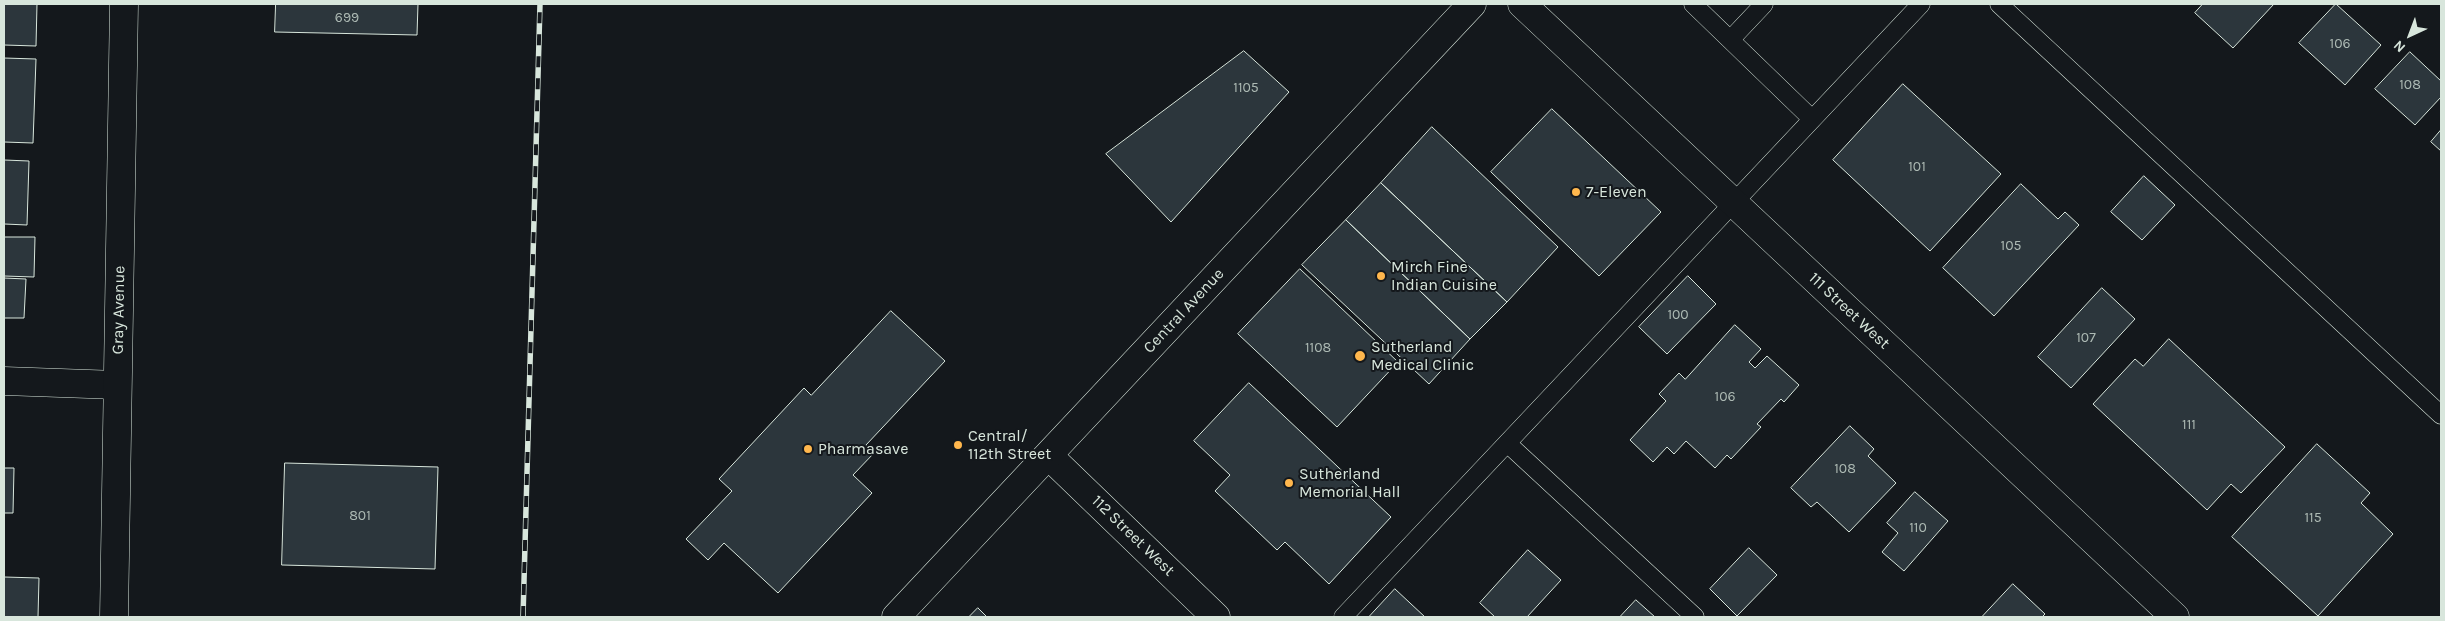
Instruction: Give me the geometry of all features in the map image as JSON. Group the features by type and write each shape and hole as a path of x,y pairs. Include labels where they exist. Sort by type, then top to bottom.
{"street":[{"name":"Gray Avenue","path":"114,617 124,4"},
{"name":"Central Avenue","path":"896,617 1472,4"},
{"name":"111 Street West","path":"1522,4 2175,617"},
{"path":"4,381 117,385"},
{"name":"112 Street West","path":"1049,456 1216,617"}],"lane":[{"path":"1693,4 1812,119"},
{"path":"1731,40 1764,4"},
{"path":"1343,617 1921,4"},
{"path":"2000,4 2441,415"},
{"path":"1507,443 1695,617"}],"building":[{"path":"4,4 37,4 36,46 4,45"},
{"path":"276,4 418,4 417,35 275,32"},
{"path":"2203,4 2274,4 2233,48 2195,13"},
{"path":"2336,4 2381,45 2345,85 2299,43"},
{"path":"1244,51 1289,92 1171,222 1106,154"},
{"path":"2410,52 2441,81 2441,97 2415,125 2375,89"},
{"path":"4,58 36,59 33,143 4,142"},
{"path":"1903,84 2001,174 1930,251 1833,160"},
{"name":"7-Eleven","path":"1552,109 1661,212 1599,276 1491,172"},
{"path":"1432,127 1558,247 1507,302 1381,183"},
{"path":"2441,130 2441,151 2431,142"},
{"path":"4,160 29,161 27,225 4,224"},
{"path":"2144,176 2175,205 2142,240 2111,212"},
{"path":"1381,183 1507,302 1470,339 1346,220"},
{"path":"2021,184 2058,219 2065,212 2079,225 1994,316 1943,268"},
{"path":"1346,220 1470,339 1429,384 1302,265"},
{"path":"4,237 35,237 34,277 4,276"},
{"path":"1300,269 1398,362 1337,427 1238,334"},
{"path":"1688,276 1716,304 1667,354 1639,327"},
{"path":"4,278 26,279 24,318 4,318"},
{"path":"2102,288 2135,319 2071,388 2038,357"},
{"name":"Pharmasave","path":"891,311 945,361 866,445 874,453 853,475 872,493 778,593 724,543 708,560 686,539 732,491 719,479 804,388 811,395"},
{"path":"1735,325 1761,349 1749,362 1755,368 1767,356 1799,385 1784,402 1781,399 1757,424 1761,427 1731,459 1727,455 1715,468 1686,441 1674,454 1667,447 1653,462 1630,440 1666,401 1659,394 1679,373 1685,379"},
{"path":"2169,339 2285,447 2241,493 2231,484 2207,510 2093,404 2135,359 2143,366"},
{"name":"Sutherland Memorial Hall","path":"1249,383 1391,517 1329,584 1285,542 1277,550 1215,491 1230,475 1194,441"},
{"path":"1850,426 1874,449 1868,456 1896,483 1849,532 1817,502 1811,507 1791,488"},
{"path":"2317,444 2370,493 2361,503 2393,534 2318,616 2232,537"},
{"path":"285,463 438,467 435,569 282,565"},
{"path":"4,468 14,468 13,513 4,513"},
{"path":"1915,492 1948,521 1904,571 1882,552 1898,533 1887,523"},
{"path":"1749,548 1777,575 1737,616 1710,589"},
{"path":"1528,550 1561,580 1527,617 1495,617 1480,603"},
{"path":"4,577 39,578 38,617 4,617"},
{"path":"2013,584 2045,614 2042,617 1982,617"},
{"path":"1395,589 1425,617 1369,617"},
{"path":"1636,600 1655,617 1620,617"},
{"path":"978,608 987,617 969,617"}],"railway":[{"path":"523,617 540,4"}],"place":[{"name":"7-Eleven","path":"1576,192"},
{"name":"Mirch Fine Indian Cuisine","path":"1381,276"},
{"name":"Sutherland Medical Clinic","path":"1360,356"},
{"name":"Central/ 112th Street","path":"958,445"},
{"name":"Pharmasave","path":"808,449"},
{"name":"Sutherland Memorial Hall","path":"1289,483"}]}
